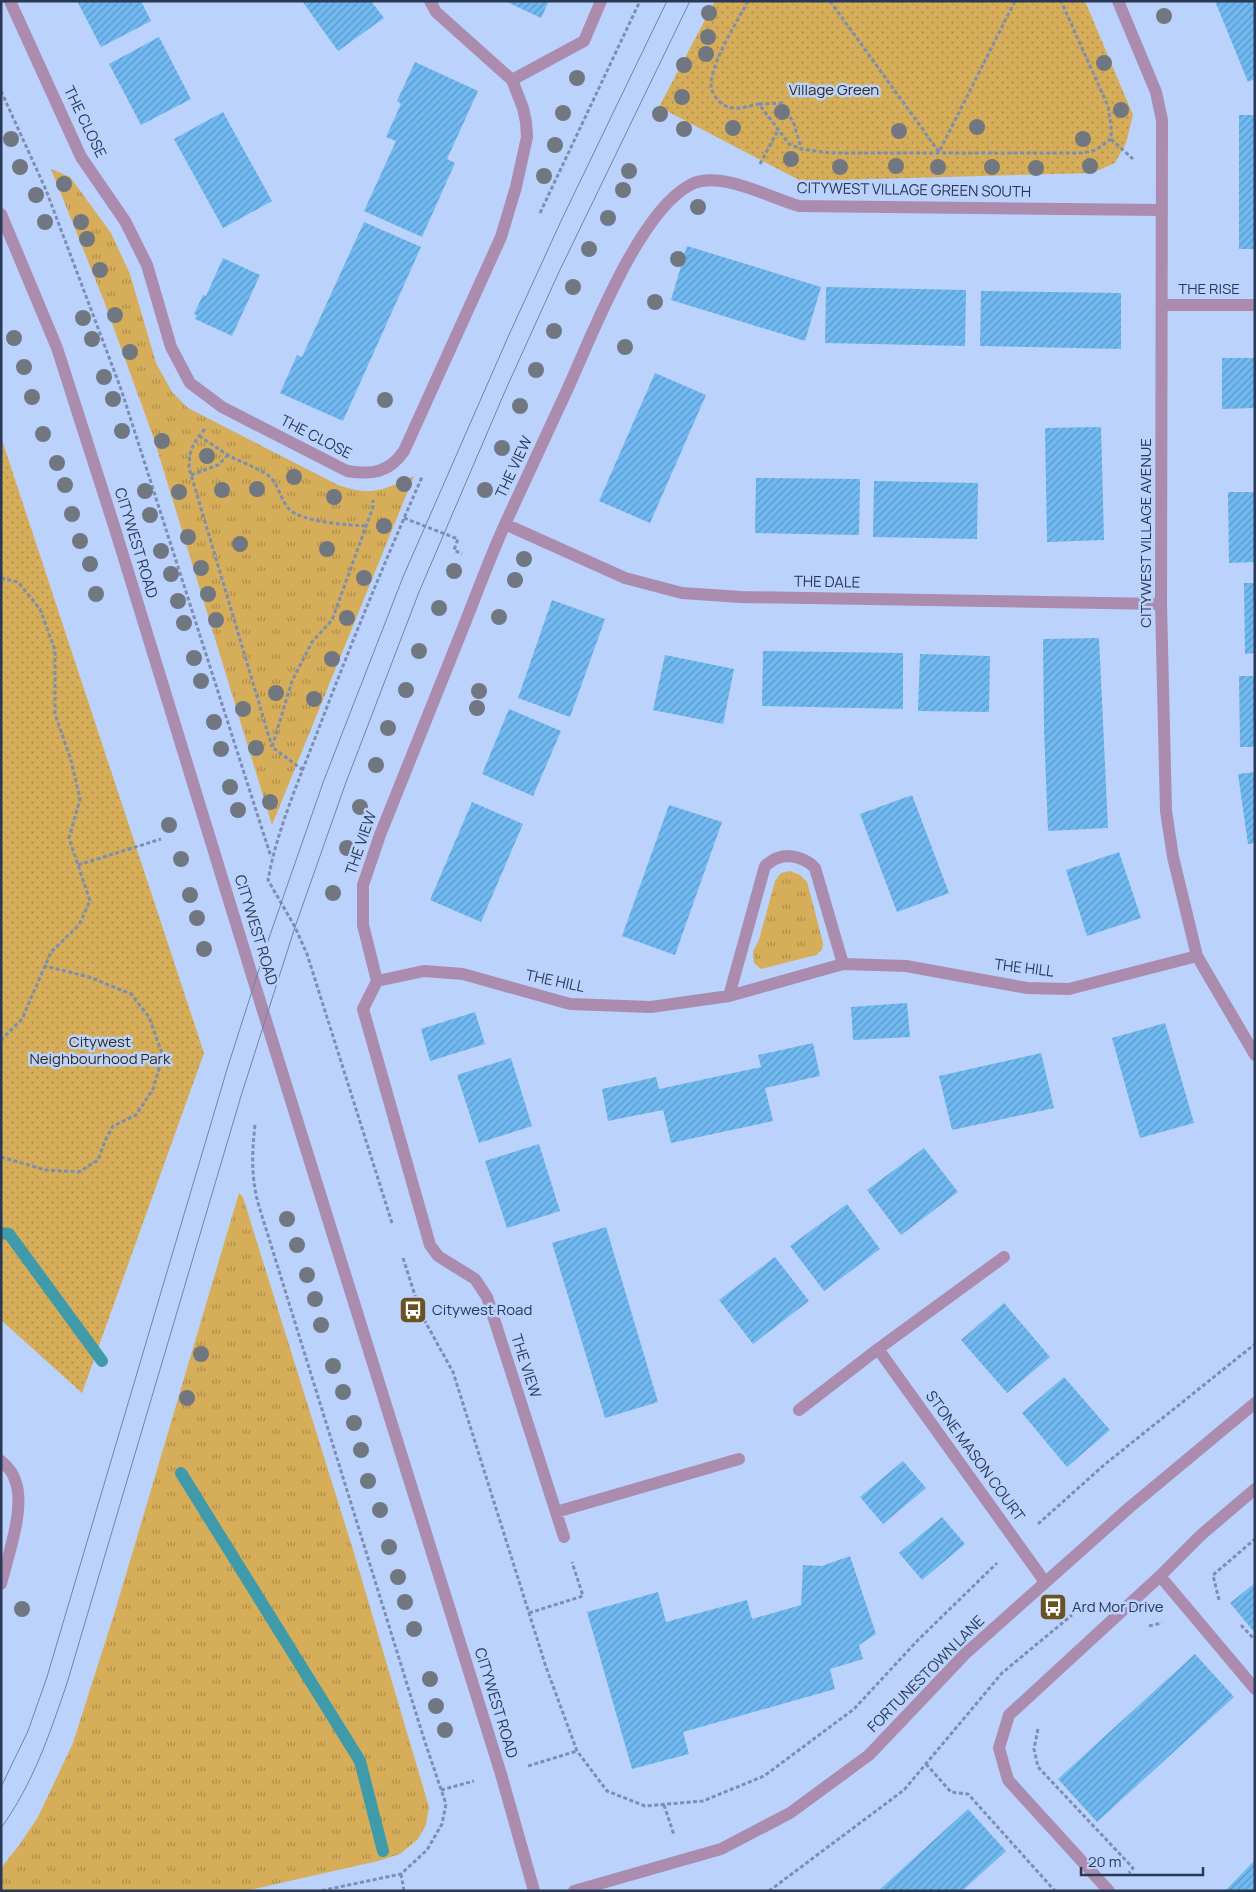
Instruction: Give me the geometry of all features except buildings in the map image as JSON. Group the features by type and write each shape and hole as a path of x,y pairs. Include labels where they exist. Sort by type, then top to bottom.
{"street":[{"name":"THE CLOSE","path":"10,1 81,157 125,221 147,265 171,347 190,383 222,407 347,471 364,474 390,466 398,460 404,451 501,237 516,187 527,137 523,108 512,80 436,12 430,1"},
{"path":"512,80 584,41 601,1"},
{"name":"CITYWEST VILLAGE AVENUE","path":"1118,1 1160,106 1163,305 1161,604 1166,811 1173,857 1197,956 1255,1055"},
{"name":"CITYWEST VILLAGE GREEN SOUTH","path":"674,198 690,185 701,181 714,181 743,186 799,206 1162,210"},
{"name":"THE VIEW","path":"564,1537 487,1297 475,1279 438,1256 430,1245 365,1018 366,1000 377,981 363,925 363,885 380,835 505,524 616,284 643,234 674,198"},
{"name":"CITYWEST ROAD","path":"1,214 57,348 112,520 501,1774 534,1891"},
{"name":"THE RISE","path":"1163,305 1255,306"},
{"name":"THE DALE","path":"505,524 625,578 682,593 741,597 1161,604"},
{"path":"729,996 765,866 777,858 786,856 809,861 815,868 843,964"},
{"name":"THE HILL","path":"377,981 424,971 463,974 570,1004 651,1007 729,996 843,964 906,966 1027,988 1069,989 1197,956"},
{"path":"799,1410 878,1349 1004,1257"},
{"name":"STONE MASON COURT","path":"878,1349 1045,1582"},
{"name":"FORTUNESTOWN LANE","path":"574,1891 721,1850 790,1813 869,1755 965,1654 1130,1507 1255,1403"},
{"path":"556,1512 739,1459"},
{"path":"1,1461 16,1480 19,1501 16,1522 1,1584"},
{"path":"1109,1891 1008,1780 999,1748 1009,1715 1160,1576 1201,1535 1255,1489"},
{"path":"1160,1576 1255,1689"}],"path":[{"path":"748,1 722,52 711,84 713,92 718,100 728,107 737,108 759,104 782,103 794,124 801,148"},
{"path":"830,1 939,152"},
{"path":"939,152 1015,1"},
{"path":"1061,1 1108,106 1111,139 1134,160"},
{"path":"1,91 46,190 121,389 272,858 268,880 295,927 307,954"},
{"path":"759,104 779,129 788,144 830,153 1083,153 1096,150 1111,139"},
{"path":"743,186 760,166 779,129"},
{"path":"222,407 199,436 189,453 191,475 272,747 303,770"},
{"path":"199,436 228,455 267,474 276,483 282,499 289,510 304,517 334,524 366,526"},
{"path":"191,475 218,465 228,455"},
{"path":"272,747 292,681 312,642 332,620 373,507 374,472"},
{"path":"404,518 458,539 454,550 462,554"},
{"path":"1,578 18,582 40,609 55,650 55,714 71,760 80,800 69,838 90,901 79,925 51,952 22,1019 1,1040"},
{"path":"78,866 161,840"},
{"path":"1,1157 46,1170 79,1172 98,1160 113,1126 136,1115 153,1089 163,1056 149,1017 131,994 89,977 44,966"},
{"path":"255,1125 252,1181 258,1203 424,1739 446,1804 442,1824 427,1850 401,1874 320,1891"},
{"path":"528,1613 583,1596 564,1537"},
{"path":"1220,1602 1213,1575 1255,1539"},
{"path":"1237,1621 1255,1640"},
{"path":"1146,1627 1165,1623"},
{"path":"1044,1724 1037,1730 1034,1749 1038,1767 1132,1868 1127,1874"},
{"path":"926,1764 951,1792 968,1794 1055,1891"},
{"path":"401,1874 404,1891"}],"green space":[{"name":"Village Green","path":"715,1 1085,1 1133,115 1126,143 1115,163 1092,173 801,181 659,107"},
{"path":"51,169 70,177 111,233 130,274 156,363 172,392 188,408 338,485 350,489 360,491 377,490 414,476 272,825 154,439 104,301"},
{"name":"Citywest Neighbourhood Park","path":"1,437 204,1053 82,1393 1,1320"},
{"path":"790,871 800,875 807,882 823,943 822,950 816,955 761,969 754,963 753,951 759,940 775,881 781,873"},
{"path":"239,1193 243,1197 354,1553 429,1807 426,1825 418,1839 400,1854 378,1861 245,1891 1,1891 1,1868 38,1817 73,1743 116,1608"}],"waterway":[{"path":"1,1233 9,1234 102,1361"},
{"path":"181,1473 360,1761 383,1851"}],"tram line":[{"path":"1,1787 28,1731 47,1677 228,1066 270,935 324,780 403,577 508,337 561,221 667,1"},
{"path":"1,1828 32,1775 48,1738 68,1680 241,1096 295,927 345,785 419,592 506,389 558,274 690,1"}],"place":[{"name":"Citywest Road","path":"413,1310"},
{"name":"Ard Mor Drive","path":"1053,1607"}]}
